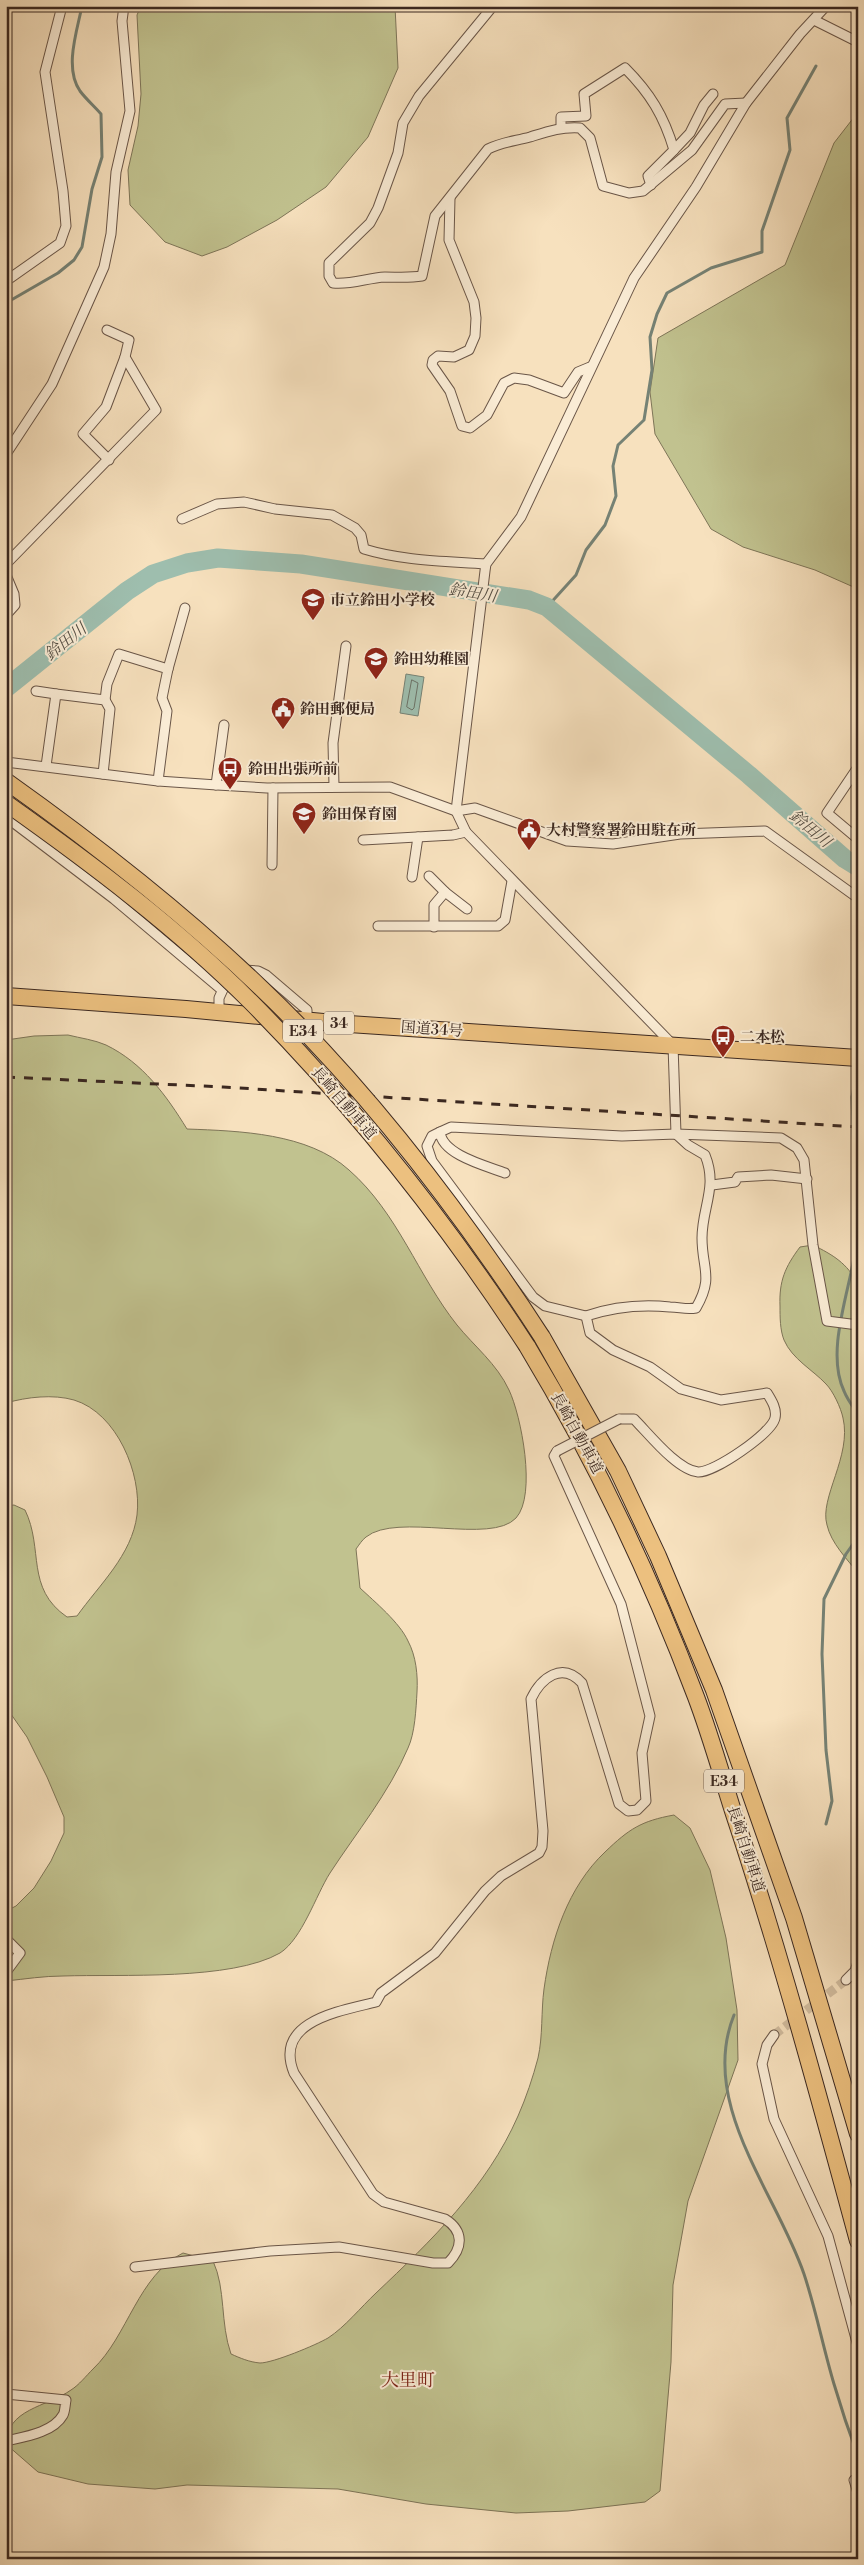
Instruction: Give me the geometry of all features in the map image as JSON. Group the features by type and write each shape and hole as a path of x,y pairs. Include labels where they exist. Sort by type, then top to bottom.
{"highway":[{"name":"長崎自動車道","path":"6,781 91,841 178,912 262,988 341,1071 417,1159 471,1231 542,1337 618,1471 658,1556 714,1690 794,1918 858,2134"},
{"name":"長崎自動車道","path":"6,803 80,855 168,927 250,1001 315,1069 402,1170 451,1234 527,1346 563,1406 602,1479 641,1562 696,1697 770,1925 858,2241"},
{"name":"国道34号","path":"6,996 307,1020 853,1057"}],"street":[{"path":"6,281 60,243 66,226 63,191 45,72 62,6"},
{"path":"6,454 52,384 104,267 111,234 116,172 130,111 122,21 124,6"},
{"path":"493,6 419,96 403,123 398,153 378,208 370,223 329,263 329,276 333,283 344,284 384,277 403,279 422,276 435,216 488,149 500,143 561,127 580,128 590,138 603,186 629,194 643,191 701,140 725,104 746,104"},
{"path":"826,6 777,62 746,104 696,187 634,278 590,367 521,517 486,568 456,810 466,832 673,1045 676,1134 688,1145 705,1155 712,1184 702,1237 708,1278 704,1295 696,1308 688,1310 671,1306 628,1307 607,1309 586,1316 545,1306 533,1297 432,1161 427,1146 432,1136 451,1127 613,1136 676,1134 781,1138 797,1148 804,1160 813,1245 827,1321 858,1325"},
{"path":"814,20 858,42"},
{"path":"561,127 561,118 586,116 584,94 625,68 642,84 666,122 674,150"},
{"path":"650,185 648,176 690,132 704,105 713,94"},
{"path":"450,198 450,240 474,302 476,327 469,350 454,357 438,356 433,360 432,365 450,390 462,426 470,428 487,415 504,384 514,378 529,380 564,394 578,372 590,367"},
{"path":"107,330 129,340 106,407 83,434 109,460"},
{"path":"6,564 156,410 125,356"},
{"path":"182,519 217,504 244,502 275,509 332,515 356,528 361,535 364,549 402,558 486,568"},
{"path":"6,576 14,594 15,605 6,615"},
{"path":"158,781 168,711 162,698 184,608"},
{"path":"334,786 333,743 346,646"},
{"path":"103,774 110,709 105,700 107,684 119,654 168,669"},
{"path":"36,691 105,700"},
{"path":"46,766 56,694"},
{"path":"216,785 224,725"},
{"path":"6,762 158,781 216,785 273,788 390,787 456,810 475,808 567,841 613,844 680,834 765,831 858,898"},
{"path":"858,767 827,813 858,839"},
{"path":"272,865 273,788"},
{"path":"6,817 114,899 222,990"},
{"path":"363,840 453,835 466,832"},
{"path":"412,876 418,837"},
{"path":"429,876 445,892 467,909"},
{"path":"378,926 498,926 505,920 512,881"},
{"path":"434,927 434,905 445,892"},
{"path":"219,1012 222,990 235,972 249,969 266,974 306,1010 307,1020"},
{"path":"440,1132 441,1139 452,1152 505,1173"},
{"path":"712,1184 736,1182 738,1177 771,1175 807,1179"},
{"path":"135,2267 270,2250 339,2247 433,2263 448,2263 458,2253 459,2235 454,2225 445,2219 384,2202 373,2194 294,2073 289,2061 290,2049 297,2035 308,2024 327,2014 376,2002 381,1993 435,1952 485,1891 501,1876 539,1853 542,1847 543,1830 531,1699 538,1684 551,1675 564,1672 574,1674 582,1683 619,1804 628,1811 637,1810 646,1800 642,1753 650,1716 621,1604 554,1456 557,1451 619,1419 634,1419 684,1468 700,1472 720,1464 764,1434 775,1420 775,1409 768,1393 721,1400 681,1389 650,1367 613,1350 590,1333 586,1316"},
{"path":"6,1939 20,1953 6,1972"},
{"path":"846,1980 854,1971 858,1962"},
{"path":"774,2035 768,2045 762,2064 774,2119 828,2236 858,2346"},
{"path":"6,2394 66,2400 64,2415 55,2424 36,2433 6,2441"},
{"path":"854,2480 858,2493"}],"green space":[{"path":"141,6 395,6 398,68 368,137 326,187 277,220 227,247 202,256 165,242 130,205 128,170 138,126 141,94 137,15"},
{"path":"858,112 858,589 815,570 743,547 711,529 655,434 650,392 658,338 785,265 834,143"},
{"path":"68,1035 106,1045 131,1061 153,1081 187,1129 251,1133 294,1141 314,1148 332,1158 349,1170 366,1187 394,1225 443,1306 457,1325 492,1364 509,1390 522,1435 526,1474 525,1492 522,1507 516,1518 504,1526 486,1529 399,1527 380,1530 366,1537 356,1549 360,1588 399,1627 413,1653 417,1686 414,1728 408,1748 391,1781 330,1873 302,1927 288,1946 280,1953 259,1962 205,1972 56,1976 6,1981 6,1911 16,1906 34,1888 51,1861 64,1833 64,1817 27,1737 6,1707 6,1506 14,1505 25,1510 31,1525 37,1567 45,1594 54,1606 67,1617 77,1616 122,1556 134,1530 137,1515 135,1482 131,1464 124,1447 103,1418 89,1407 66,1398 40,1397 6,1403 6,1040 34,1036"},
{"path":"813,1245 839,1260 849,1270 858,1284 858,1573 832,1538 827,1525 827,1502 843,1447 845,1432 842,1414 829,1387 792,1353 784,1340 781,1328 780,1297 784,1275 790,1261 800,1247"},
{"path":"674,1815 690,1828 710,1870 726,1938 737,2010 738,2060 688,2201 673,2285 671,2362 660,2491 645,2502 568,2511 516,2513 426,2504 338,2489 187,2485 155,2489 88,2484 38,2472 7,2445 8,2433 20,2416 71,2390 93,2369 116,2340 144,2291 155,2276 168,2263 183,2253 213,2261 220,2283 225,2330 231,2354 238,2357 260,2363 274,2360 328,2338 347,2323 456,2212 474,2189 505,2142 524,2102 538,2058 541,2041 544,1989 551,1951 563,1915 581,1881 592,1866 621,1837 644,1823"}],"water":[{"path":"406,674 424,677 418,716 400,713"}],"waterway":[{"path":"6,303 58,273 74,260 82,247 92,189 102,157 101,114 80,91 75,82 73,72 73,49 82,6"},
{"path":"547,607 576,575 586,550 605,525 616,496 613,466 618,445 644,420 652,370 650,337 657,314 667,293 711,268 762,252 762,231 790,150 787,118 816,66"},
{"name":"鈴田川","path":"6,688 127,591 153,574 187,563 218,558 301,564 529,600 547,607 749,775 845,859 858,867"},
{"path":"858,1065 852,1097 857,1239 841,1316 837,1356 839,1374 844,1391 858,1414"},
{"path":"826,1824 832,1801 826,1750 822,1654 824,1599 846,1554 858,1537"},
{"path":"734,2015 726,2048 726,2082 733,2115 745,2148 792,2244 804,2274 834,2384 858,2456"}],"tunnel":[{"path":"774,2035 846,1980"}],"railway":[{"path":"6,1077 223,1087 858,1127"}],"place":[{"name":"市立鈴田小学校","path":"313,621"},
{"name":"鈴田幼稚園","path":"376,680"},
{"name":"鈴田郵便局","path":"283,730"},
{"name":"鈴田出張所前","path":"230,790"},
{"name":"鈴田保育園","path":"304,835"},
{"name":"大村警察署鈴田駐在所","path":"529,851"},
{"name":"二本松","path":"723,1058"}],"district":[{"name":"大里町","path":"408,2380"}]}
